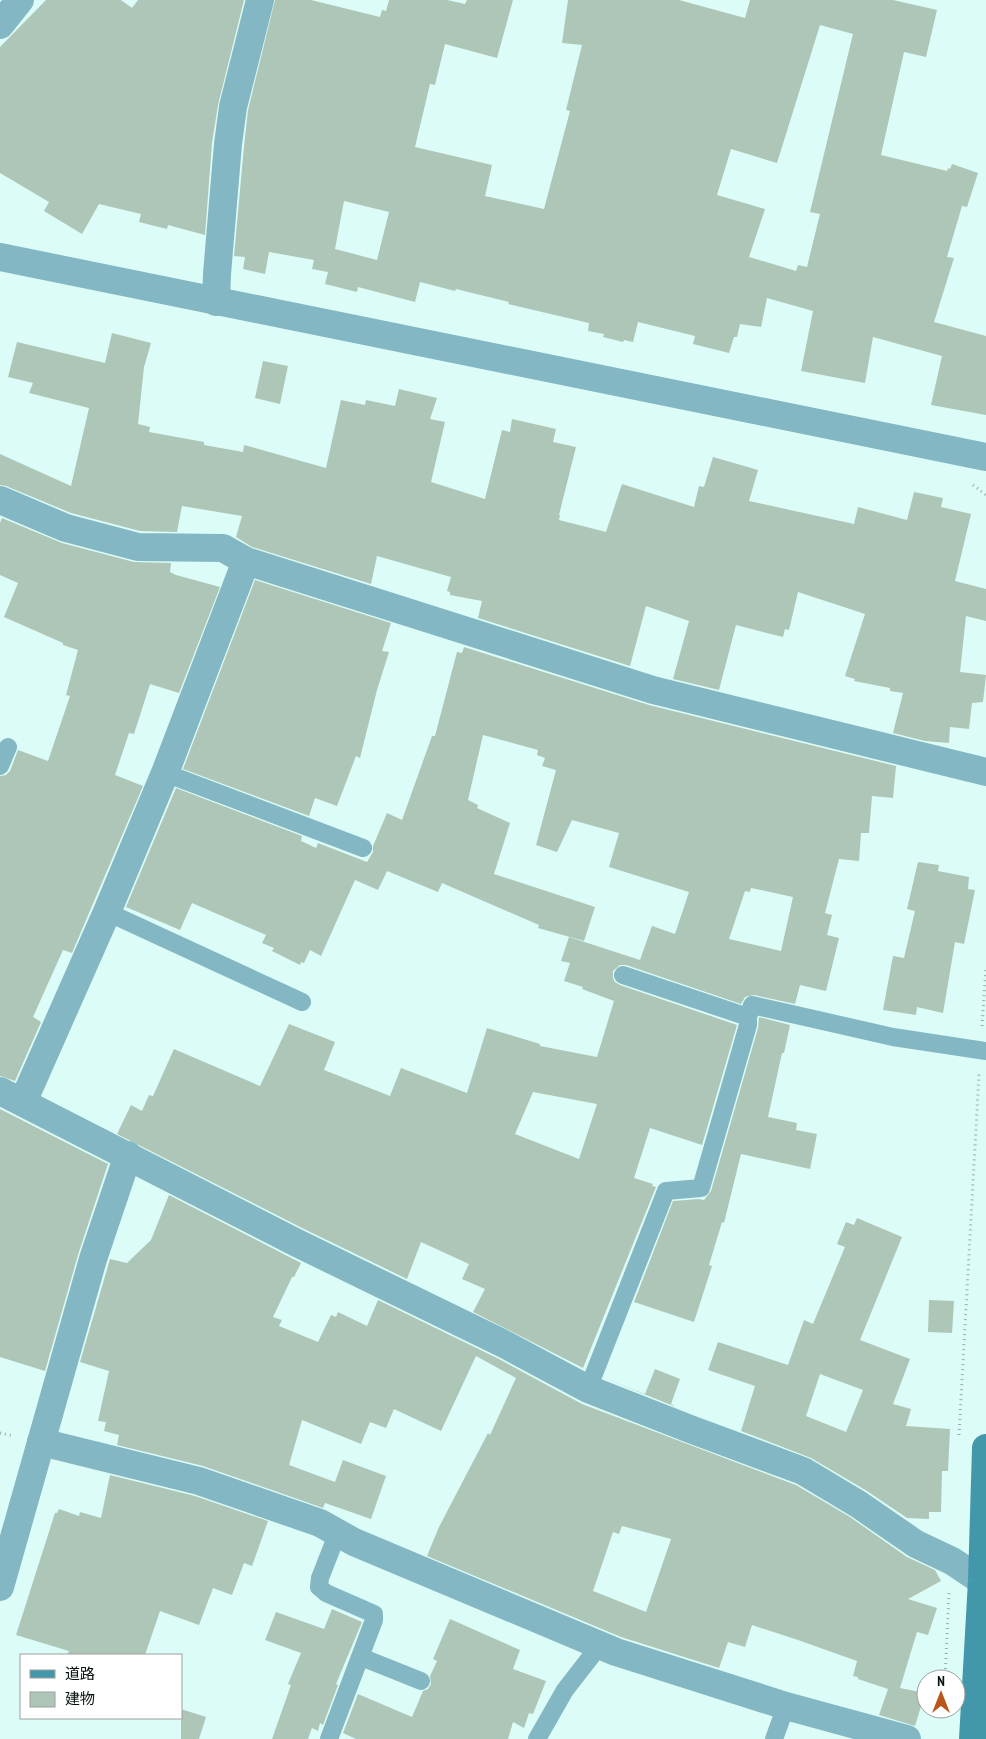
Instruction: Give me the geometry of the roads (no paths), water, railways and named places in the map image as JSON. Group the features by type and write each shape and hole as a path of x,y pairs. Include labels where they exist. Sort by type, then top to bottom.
{"main road":[{"path":"973,1739 982,1622 986,1448"}],"street":[{"path":"0,26 20,0"},
{"path":"216,302 232,107 260,0"},
{"path":"0,257 986,457"},
{"path":"0,500 66,528 138,547 223,548 246,560 653,690 986,772"},
{"path":"246,560 165,773 107,912 6,1095 128,1155 297,1243 506,1345 588,1388 690,1429 803,1471 858,1504 916,1544 952,1562 982,1581"},
{"path":"0,1587 93,1259 128,1155"},
{"path":"41,1442 199,1481 320,1523 354,1542 616,1652 786,1706 907,1739"}],"lane":[{"path":"0,766 8,747"},
{"path":"165,773 363,848"},
{"path":"107,912 302,1002"},
{"path":"623,975 748,1017"},
{"path":"588,1388 666,1192 701,1188 748,1025 748,1017 752,1005 893,1037 986,1051"},
{"path":"329,1739 374,1620 374,1614 326,1593 320,1587 320,1578 338,1532"},
{"path":"537,1739 565,1690 600,1645"},
{"path":"361,1657 421,1681"},
{"path":"774,1739 786,1706"}]}
